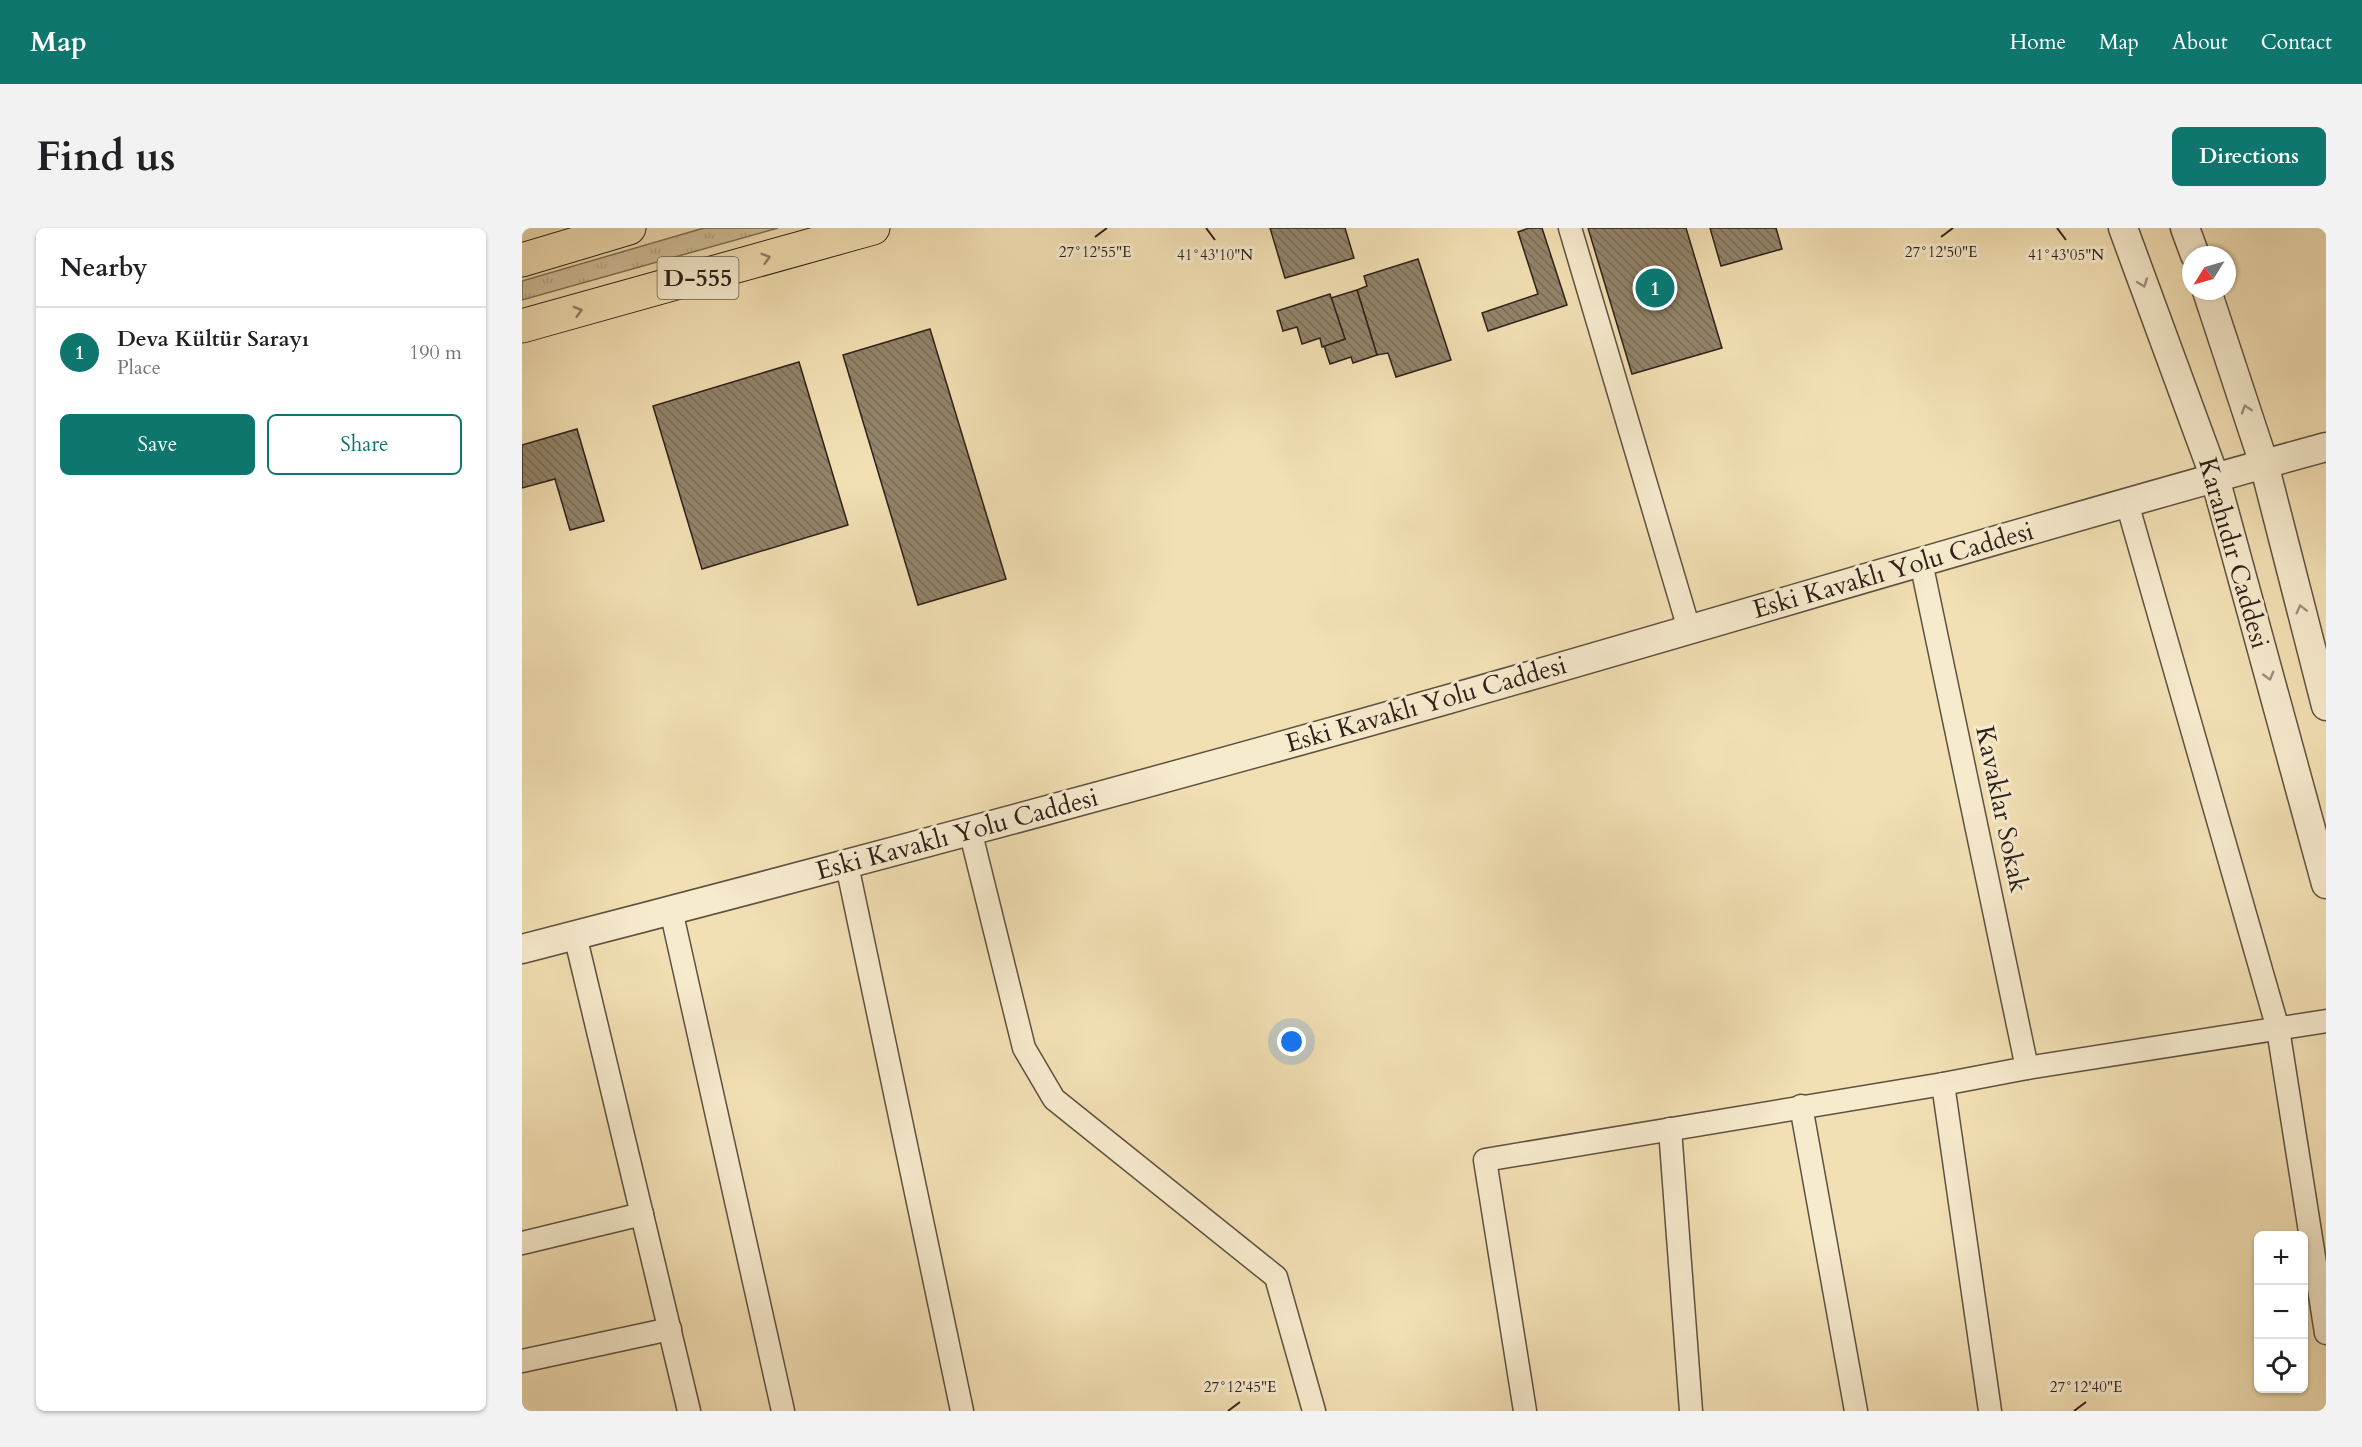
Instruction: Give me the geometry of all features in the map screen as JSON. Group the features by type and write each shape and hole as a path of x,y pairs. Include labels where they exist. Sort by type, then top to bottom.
{"highway":[{"path":"522,260 629,228"},
{"name":"D-555","path":"522,326 873,228"}],"street":[{"path":"1570,228 1689,629"},
{"name":"Karahıdır Caddesi","path":"2123,228 2215,478 2326,884"},
{"path":"2185,228 2192,246"},
{"path":"2210,300 2264,464 2326,706"},
{"name":"Eski Kavaklı Yolu Caddesi","path":"522,949 847,865 1446,700 2326,447"},
{"path":"2127,503 2278,1029 2326,1333"},
{"name":"Kavaklar Sokak","path":"1921,562 2027,1068"},
{"path":"970,830 1024,1048 1054,1099 1275,1277 1314,1411"},
{"path":"847,865 962,1411"},
{"path":"671,910 783,1411"},
{"path":"575,935 689,1411"},
{"path":"1524,1411 1485,1160 2027,1068 2326,1021"},
{"path":"1943,1084 1990,1411"},
{"path":"1802,1106 1856,1411"},
{"path":"1670,1129 1691,1411"},
{"path":"522,1243 642,1214"},
{"path":"522,1362 670,1329"}],"green space":[{"path":"704,228 778,228 522,300 522,281"}],"building":[{"path":"1270,228 1345,228 1354,258 1285,278"},
{"path":"1529,228 1542,228 1567,305 1488,331 1482,313 1538,294 1518,232"},
{"path":"1588,228 1686,228 1722,348 1632,374"},
{"path":"1710,228 1776,228 1782,249 1721,266"},
{"path":"1418,259 1451,360 1396,377 1388,353 1377,355 1357,290 1367,286 1364,276"},
{"path":"1357,290 1377,355 1353,363 1351,357 1330,364 1324,346 1345,339 1331,298"},
{"path":"1330,294 1345,339 1322,347 1320,338 1302,344 1297,327 1283,331 1277,311"},
{"path":"930,329 1006,579 918,605 843,355"},
{"path":"799,362 848,525 702,569 653,406"},
{"path":"577,429 604,521 570,530 555,479 522,488 522,445"}],"place":[{"name":"Deva Kültür Sarayı","path":"1655,288"}]}
